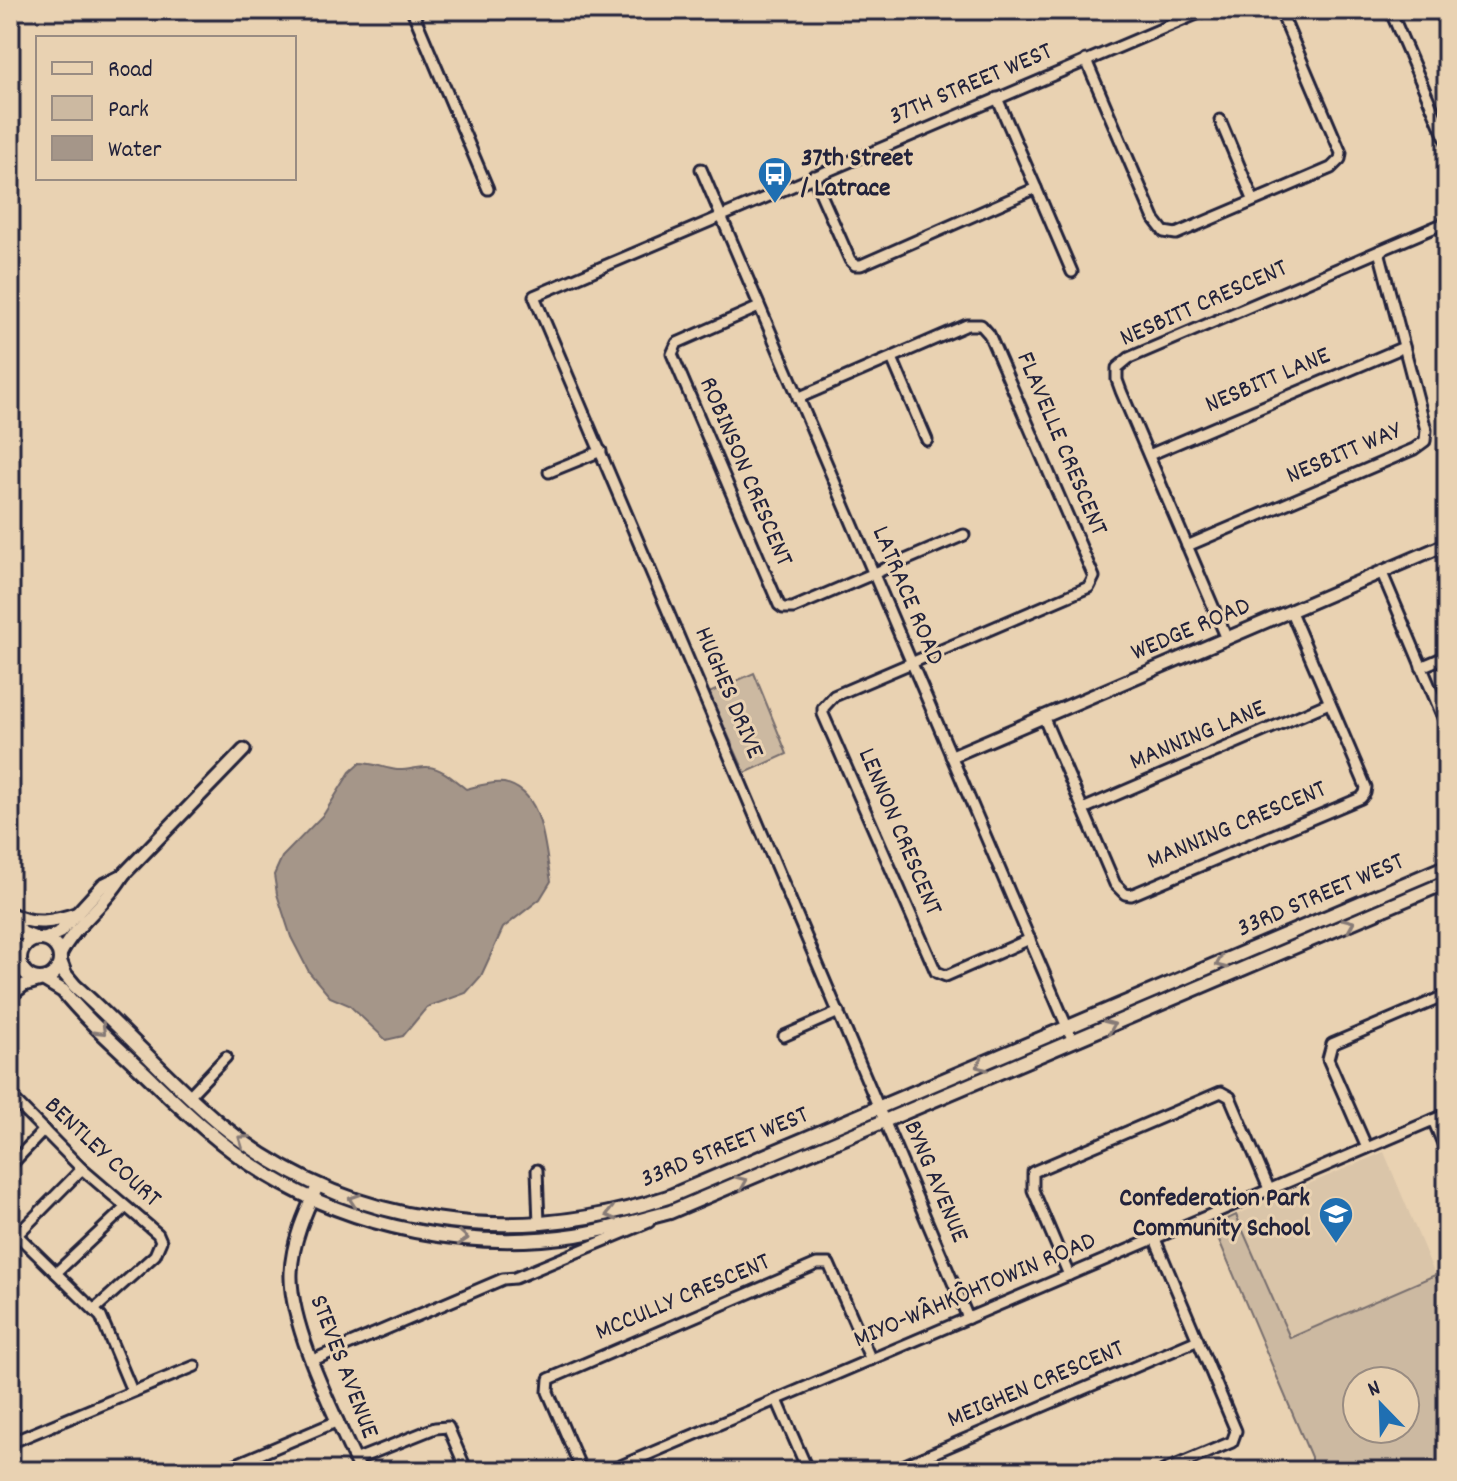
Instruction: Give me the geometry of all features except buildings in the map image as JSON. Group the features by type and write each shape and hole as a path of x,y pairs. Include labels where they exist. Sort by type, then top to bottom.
{"main road":[{"name":"33RD STREET WEST","path":"10,917 22,933 55,945 68,978 75,986 189,1096 241,1139 315,1191 372,1220 405,1229 437,1235 511,1240 576,1235 670,1212 1068,1028 1447,866"},
{"name":"33RD STREET WEST","path":"10,938 30,977 63,991 207,1131 267,1175 315,1191 426,1218 495,1226 605,1215 668,1197 1073,1041 1447,882"},
{"path":"10,917 31,922 55,922 77,914"},
{"path":"20,959 27,944 41,939"},
{"path":"42,980 53,975 60,958"}],"street":[{"path":"412,10 488,189"},
{"name":"37TH STREET WEST","path":"534,296 1206,10"},
{"path":"1086,60 1154,219 1164,232 1176,234 1331,168 1340,159 1341,153 1280,10"},
{"path":"1390,10 1447,142"},
{"path":"997,98 1072,272"},
{"path":"1220,120 1253,199"},
{"name":"LATRACE ROAD","path":"701,169 1073,1041"},
{"path":"813,176 855,265 1036,188"},
{"name":"NESBITT CRESCENT","path":"1227,639 1117,380 1117,368 1129,358 1447,222"},
{"name":"NESBITT WAY","path":"1187,546 1414,449 1425,441 1426,430 1379,251"},
{"name":"HUGHES DRIVE","path":"534,296 882,1114"},
{"name":"ROBINSON CRESCENT","path":"759,307 677,343 672,354 776,601 783,608 793,608 964,535"},
{"name":"FLAVELLE CRESCENT","path":"798,398 967,325 986,328 1094,577 1089,587 911,663"},
{"name":"NESBITT LANE","path":"1149,455 1404,347"},
{"path":"892,358 927,440"},
{"path":"549,472 601,451"},
{"name":"WEDGE ROAD","path":"952,756 1447,544"},
{"path":"1382,573 1447,727"},
{"name":"MANNING CRESCENT","path":"1043,716 1115,884 1125,894 1131,895 1361,798 1365,793 1366,787 1291,612"},
{"path":"1421,667 1447,656"},
{"name":"LENNON CRESCENT","path":"911,663 834,696 825,703 823,714 936,972 946,976 1030,939"},
{"name":"MANNING LANE","path":"1083,809 1329,703"},
{"path":"60,958 67,941 111,894 123,875 244,750"},
{"path":"41,939 60,932 103,885 123,875"},
{"path":"10,982 20,959"},
{"path":"10,996 24,985 42,980"},
{"path":"1367,1148 1328,1059 1332,1044 1447,995"},
{"path":"784,1036 839,1012"},
{"path":"189,1096 226,1057"},
{"path":"1069,1275 1033,1190 1033,1172 1046,1166 1221,1092 1230,1097 1269,1189"},
{"name":"BENTLEY COURT","path":"10,1100 17,1103 125,1208 158,1234 160,1247 155,1255 95,1309"},
{"name":"BYNG AVENUE","path":"882,1114 968,1318"},
{"name":"MIYO-WÂHKÔHTOWIN ROAD","path":"609,1471 1447,1114"},
{"path":"1433,1120 1447,1153"},
{"path":"10,1166 44,1130"},
{"path":"82,1169 12,1235 95,1309 103,1320 132,1391"},
{"path":"537,1170 539,1224"},
{"name":"STEVES AVENUE","path":"315,1191 293,1250 291,1274 296,1312 357,1466"},
{"path":"56,1273 125,1208"},
{"name":"33RD STREET WEST","path":"313,1360 670,1212"},
{"path":"1155,1239 1236,1431 1232,1442 1163,1471"},
{"name":"MCCULLY CRESCENT","path":"582,1471 548,1392 549,1379 817,1264 829,1264 871,1360"},
{"name":"MEIGHEN CRESCENT","path":"891,1471 1198,1340"},
{"path":"10,1443 195,1366"},
{"path":"777,1400 808,1471"},
{"path":"220,1471 338,1421"},
{"path":"357,1466 435,1428 448,1427 467,1471"}],"shaded area":[{"name":"Confederation Park Community School","path":"1384,1152 1435,1275 1290,1338 1236,1215"}],"green space":[{"path":"754,673 787,754 745,773 709,693"},
{"path":"1236,1215 1290,1338 1435,1275 1447,1296 1447,1471 1304,1471 1311,1466 1311,1457 1213,1226"}],"water":[{"path":"360,763 397,770 433,768 466,789 499,783 518,788 528,797 540,823 551,881 540,899 503,928 481,976 466,993 427,1007 403,1036 386,1040 349,1005 330,997 309,972 291,937 274,875 282,857 324,814 350,772"}],"place":[{"name":"37th Street / Latrace","path":"775,205"},
{"name":"Confederation Park Community School","path":"1336,1245"}]}
